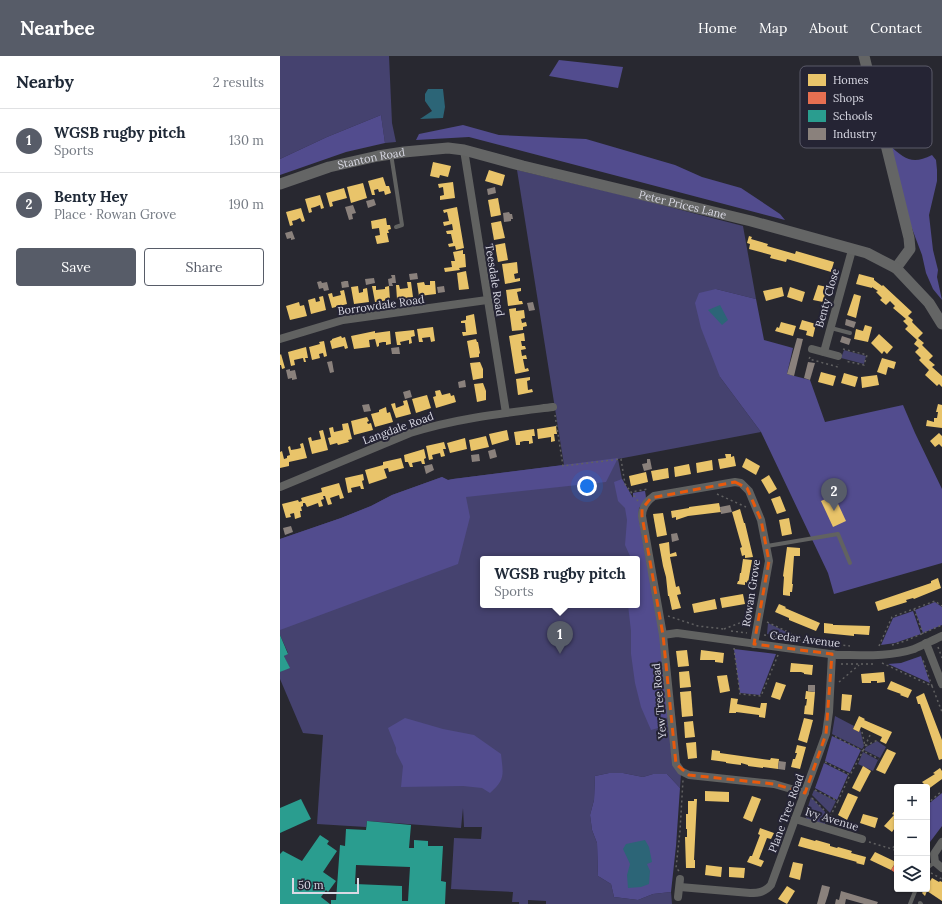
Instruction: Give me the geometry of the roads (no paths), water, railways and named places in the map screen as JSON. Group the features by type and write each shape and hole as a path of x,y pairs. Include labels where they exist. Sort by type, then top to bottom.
{"street":[{"path":"864,56 866,66"},
{"name":"Stanton Road","path":"280,184 330,167 391,154 448,148 464,150"},
{"path":"887,148 909,238 910,249 896,268"},
{"name":"Peter Prices Lane","path":"464,150 523,166 751,221 867,253 896,268 929,302 942,324"},
{"name":"Teesdale Road","path":"464,150 506,413"},
{"name":"Benty Close","path":"824,352 852,250"},
{"name":"Borrowdale Road","path":"280,339 343,320 487,300"},
{"path":"812,349 840,355"},
{"name":"Langdale Road","path":"280,486 410,433 448,422 553,407"},
{"name":"Rowan Grove","path":"644,506 654,496 735,482 741,483 749,491 761,520 769,561 754,644"},
{"name":"Yew Tree Road","path":"644,506 642,516 663,634 676,764 683,772 689,775 774,784 806,790"},
{"name":"Cedar Avenue","path":"663,634 677,633 832,654 868,655 913,649 942,636"},
{"path":"926,643 942,684"},
{"name":"Plane Tree Road","path":"678,897 680,880 750,894 760,893 767,890 774,880 826,732 832,654"},
{"name":"Ivy Avenue","path":"795,820 862,839"},
{"path":"942,842 934,854 935,862 942,868"}],"lane":[{"path":"391,154 402,225 396,227"},
{"path":"830,328 850,333"},
{"path":"766,546 838,534 850,563"},
{"path":"930,866 935,862"},
{"path":"910,904 915,892"}],"water":[{"path":"428,89 443,89 445,107 443,118 420,119 432,111 425,101 425,94"},
{"path":"720,305 728,320 722,325 708,310"},
{"path":"645,840 649,847 652,862 647,864 650,871 649,884 641,887 628,888 627,875 630,864 623,849 626,844"}],"place":[{"name":"Benty Hey","path":"834,511"},
{"name":"WGSB rugby pitch","path":"560,654"}]}
